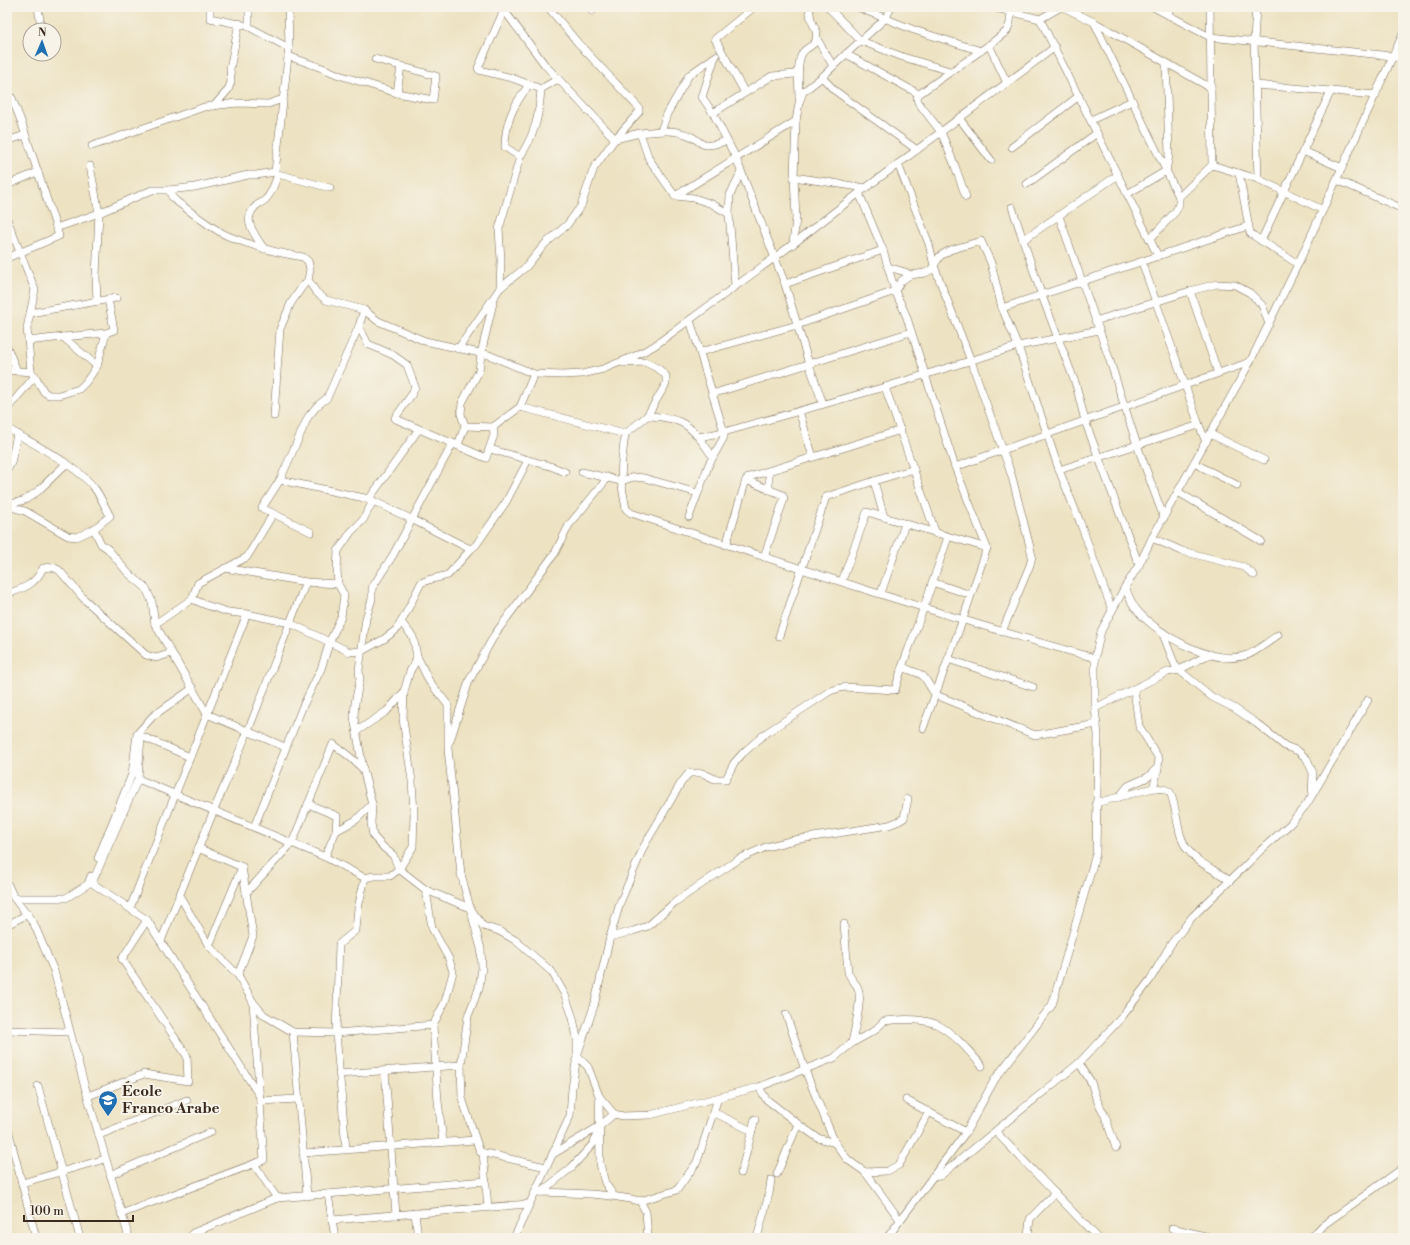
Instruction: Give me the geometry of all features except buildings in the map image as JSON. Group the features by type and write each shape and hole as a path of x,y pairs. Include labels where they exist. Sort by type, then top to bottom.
{"street":[{"path":"38,7 40,20"},
{"path":"210,7 210,18 239,23 289,48"},
{"path":"248,27 249,7"},
{"path":"264,249 250,228 249,221 251,212 266,199 271,191 276,173 289,48 288,7"},
{"path":"458,349 494,299 500,288 526,267 545,244 567,225 580,206 594,168 615,139 639,112 639,108 578,43 548,7"},
{"path":"745,93 723,51 714,39 754,7"},
{"path":"793,244 796,218 794,177 799,79 798,70 800,59 804,51 814,44 817,33 811,20 809,7"},
{"path":"828,7 861,41 903,57 950,71"},
{"path":"798,103 804,92 886,18 891,7"},
{"path":"992,7 1040,19 1158,256"},
{"path":"1040,19 1052,9 1062,7 1094,22 1211,88"},
{"path":"1153,7 1210,37 1392,56 1403,59"},
{"path":"1168,7 1169,15"},
{"path":"1178,197 1212,165 1210,7"},
{"path":"1256,7 1254,41 1258,179"},
{"path":"861,8 914,30 981,51"},
{"path":"558,79 541,89 512,78 479,70 478,68 505,9 545,65 615,139"},
{"path":"966,197 941,132 918,102 917,98 919,94 1007,31 1010,23 1011,12"},
{"path":"1094,22 1178,197 1179,204 1176,211 1150,239"},
{"path":"214,106 228,90 231,82 230,69 239,23"},
{"path":"887,1238 966,1132 995,1079 1052,1005 1096,854 1098,735 1095,708 1095,658 1101,631 1139,565 1152,538 1250,362 1298,264 1403,34"},
{"path":"816,39 834,66"},
{"path":"989,45 1007,82"},
{"path":"308,280 316,292 326,300 364,310 378,321 425,341 490,355 534,374 582,374 604,369 654,346 773,257 793,244 1055,47"},
{"path":"661,131 667,114 689,75 723,51"},
{"path":"846,54 919,94"},
{"path":"288,56 339,75 397,93 433,100 436,76 375,59"},
{"path":"715,57 702,97 713,113 736,158 784,284 823,404"},
{"path":"1127,194 1166,171 1169,155 1166,63"},
{"path":"397,93 400,66"},
{"path":"713,113 772,76 795,74 798,70"},
{"path":"822,77 834,90 917,150"},
{"path":"520,157 505,147 505,137 511,112 529,85"},
{"path":"1255,85 1376,95"},
{"path":"500,288 501,260 499,229 520,157 531,139 536,127 540,106 541,89"},
{"path":"1261,241 1331,91"},
{"path":"1012,147 1079,96"},
{"path":"7,100 12,98 59,236 7,258"},
{"path":"92,146 204,107 237,103 268,104 283,99"},
{"path":"1091,120 1132,101"},
{"path":"959,118 991,160"},
{"path":"675,196 796,121"},
{"path":"615,139 640,133 669,130 694,137 700,143 706,145 727,141"},
{"path":"640,133 649,159 675,196 694,198 712,204 729,214"},
{"path":"1027,184 1098,133"},
{"path":"7,141 25,135"},
{"path":"1303,151 1342,168"},
{"path":"898,164 929,244 934,266 971,361 1012,477 1032,556 1030,565 1002,632"},
{"path":"1212,165 1258,179 1323,210"},
{"path":"90,166 99,213 96,276 98,301"},
{"path":"7,185 38,172"},
{"path":"735,286 729,214 730,194 741,172"},
{"path":"56,228 99,213 152,190 169,190 214,183 248,175 276,173 330,188"},
{"path":"1239,173 1250,232 1261,241 1298,264"},
{"path":"1023,240 1118,175"},
{"path":"794,177 866,188"},
{"path":"1337,180 1403,209"},
{"path":"169,190 176,202 228,236 264,249 303,257 308,261 310,269 308,280 291,303 280,329 274,416"},
{"path":"859,193 884,250 895,291 906,315 910,332 926,374 955,467 987,548 923,728"},
{"path":"1012,207 1042,296 1059,337 1076,385 1085,421 1139,565"},
{"path":"1059,216 1125,406 1137,445 1164,518"},
{"path":"7,219 35,290 27,328 28,341 33,374 44,392 49,395 59,395 79,389 97,366 106,333"},
{"path":"1002,308 1042,296 1248,226"},
{"path":"700,352 798,325 895,291 901,280 910,275 931,270 940,256 950,250 981,241 991,263 1002,308 1018,346 1059,470 1080,522 1112,610"},
{"path":"784,284 884,250"},
{"path":"1142,262 1206,442"},
{"path":"888,267 910,275"},
{"path":"1095,322 1156,301 1217,284 1235,285 1250,293 1262,305 1269,324"},
{"path":"1190,291 1218,373"},
{"path":"30,313 116,298"},
{"path":"494,299 481,354 479,371 462,403 461,414 465,426 411,518 393,555 372,588 372,599 366,618 359,670 360,679 354,717 363,769 372,804 371,823 373,836 393,855 399,869 426,890 470,908 483,926 499,931 515,940 552,972 565,995 573,1018 577,1038 577,1056 572,1088 570,1116 546,1168 539,1192"},
{"path":"28,341 106,333 114,330 108,300"},
{"path":"311,532 262,508 280,480 308,417 317,406 327,398 359,326 364,310"},
{"path":"689,517 709,464 724,437 724,432 690,320"},
{"path":"359,326 368,344 394,355 407,365 415,387 412,394 395,418 486,458 494,435 493,427"},
{"path":"699,437 724,432 799,411 1018,346 1099,330"},
{"path":"712,394 910,332"},
{"path":"63,337 97,366"},
{"path":"7,347 17,371"},
{"path":"618,363 645,362 659,369 666,376 666,384 647,416 625,434 621,481 626,509 631,514 924,608 1095,658"},
{"path":"955,467 1250,362"},
{"path":"7,370 33,374"},
{"path":"7,409 33,374"},
{"path":"465,426 493,427 520,407 534,374"},
{"path":"885,386 936,534"},
{"path":"520,407 625,434"},
{"path":"799,411 814,457"},
{"path":"647,416 672,418 684,424 699,437 713,457"},
{"path":"1059,470 1199,425"},
{"path":"7,428 83,476 95,489 110,516 94,529 77,537 68,536 25,511 7,506"},
{"path":"254,827 285,747 321,669 330,641 341,618 344,595 338,584 338,551 351,532 363,520 371,500 419,429"},
{"path":"726,545 746,480 749,477 901,430"},
{"path":"7,470 12,464 17,434"},
{"path":"1210,434 1264,460"},
{"path":"490,449 553,466 565,472"},
{"path":"192,599 228,612 247,614 290,623 330,641 350,652 362,651 384,639 396,630 421,583 448,575 476,545 506,502 528,460"},
{"path":"1194,463 1237,485"},
{"path":"7,506 25,500 38,491 66,464"},
{"path":"779,636 826,497 914,469"},
{"path":"769,471 769,490"},
{"path":"582,472 621,481 634,477 644,478 698,493"},
{"path":"448,749 470,681 495,634 556,553 569,525 602,486 607,477"},
{"path":"280,480 371,500 411,518 471,549"},
{"path":"746,480 783,495 784,499 764,557"},
{"path":"874,481 884,517"},
{"path":"1178,492 1261,541"},
{"path":"842,581 867,512 936,534 948,536 987,548"},
{"path":"156,624 192,599 198,583 247,557 273,514"},
{"path":"881,594 905,524"},
{"path":"94,529 101,544 108,549 128,573 146,588 152,602 156,624 208,714 285,747"},
{"path":"577,1056 594,1006 610,937 620,903 644,846 681,783 689,773 702,773 715,779 726,778 734,763 766,733 830,692 844,687 895,690 948,536"},
{"path":"1152,538 1182,551 1244,567 1254,575"},
{"path":"7,594 23,588 38,578 43,568 52,567 60,570 84,599 146,655 156,658 172,653"},
{"path":"225,568 306,582 338,584"},
{"path":"161,941 198,848 248,731 306,582"},
{"path":"932,582 971,595"},
{"path":"1125,588 1135,608 1148,622 1190,648 1216,656 1232,658 1248,655 1278,636"},
{"path":"130,908 247,614"},
{"path":"401,622 413,637 417,656 429,681 448,706 448,749 462,874 481,948 482,968 479,988 468,1016 461,1065 462,1098 480,1152 546,1168"},
{"path":"1162,632 1174,665 1179,670 1212,697 1240,712 1285,746 1298,751 1307,759 1313,773 1312,795"},
{"path":"1095,708 1168,672 1179,670 1210,654"},
{"path":"138,779 325,857 365,878 374,876 390,876 399,869 413,846 414,813 412,781 403,719 404,692 410,671 417,656"},
{"path":"948,659 1033,687"},
{"path":"902,667 923,676 936,695 1035,735 1097,724"},
{"path":"14,898 66,898 88,884 132,774 137,734 153,716 193,688"},
{"path":"1134,690 1139,726 1159,759 1153,788"},
{"path":"357,731 387,711 404,692"},
{"path":"932,1177 940,1176 1079,1063 1121,1018 1150,980 1171,944 1194,916 1260,851 1290,824 1307,804 1368,700"},
{"path":"190,757 141,736 138,779 92,884 147,920 260,1098"},
{"path":"246,894 292,843 333,744 363,769"},
{"path":"1119,797 1128,786 1148,777 1158,767"},
{"path":"1096,803 1153,788 1164,789 1170,792 1176,809 1182,839 1188,850 1202,863 1225,876 1230,881"},
{"path":"610,937 648,926 675,902 739,859 766,847 794,840 889,825 904,818 908,799"},
{"path":"308,804 337,816 336,832 325,857"},
{"path":"336,832 356,820 372,804"},
{"path":"198,848 242,867"},
{"path":"238,975 253,936 242,867"},
{"path":"209,946 242,867"},
{"path":"346,1149 336,1033 339,944 356,930 358,908 365,878"},
{"path":"7,883 14,898 28,914 34,924 54,971 110,1175 129,1238"},
{"path":"426,890 432,928 449,959 453,972 445,1002 433,1025 435,1067 443,1142"},
{"path":"179,895 209,946 238,975 253,1002 264,1014 293,1032 336,1033 433,1025"},
{"path":"7,925 28,914"},
{"path":"88,1096 144,1074 188,1081 187,1056 122,959 147,920"},
{"path":"844,924 848,972 850,979 858,988 859,1005 852,1043"},
{"path":"121,1214 264,1160 253,1002"},
{"path":"786,1014 805,1070 835,1143 848,1160 865,1172 900,1220"},
{"path":"599,1096 614,1114 623,1116 650,1115 718,1098 759,1087 834,1058 852,1043 874,1031 884,1021 908,1020 929,1022 941,1027 963,1044 982,1066"},
{"path":"7,1030 70,1032"},
{"path":"293,1032 307,1196"},
{"path":"577,1056 588,1067 599,1096 600,1164 605,1183 614,1196"},
{"path":"1079,1063 1091,1082 1116,1148"},
{"path":"339,1074 461,1065"},
{"path":"385,1071 396,1215"},
{"path":"38,1086 80,1238"},
{"path":"759,1087 766,1099 798,1124 818,1138 835,1143"},
{"path":"260,1098 299,1099"},
{"path":"539,1192 614,1196 640,1201 677,1190 697,1162 718,1098"},
{"path":"99,1135 187,1100"},
{"path":"906,1100 966,1132"},
{"path":"713,1112 752,1131"},
{"path":"865,1172 887,1171 899,1165 930,1112"},
{"path":"552,1154 600,1126 614,1114"},
{"path":"741,1173 755,1119"},
{"path":"757,1238 774,1177 798,1124"},
{"path":"7,1125 36,1238"},
{"path":"514,1238 529,1204 539,1192 570,1168 593,1144 600,1126"},
{"path":"110,1175 211,1132"},
{"path":"996,1132 1098,1238"},
{"path":"303,1153 475,1140"},
{"path":"483,1153 488,1208"},
{"path":"22,1184 106,1159"},
{"path":"254,1164 277,1198"},
{"path":"1311,1238 1322,1226 1403,1168"},
{"path":"190,1238 193,1233 277,1198 486,1181"},
{"path":"1029,1238 1028,1234 1030,1219 1055,1193"},
{"path":"328,1194 335,1238"},
{"path":"640,1201 646,1212 648,1238"},
{"path":"332,1220 529,1204"},
{"path":"415,1213 418,1238"},
{"path":"1172,1228 1213,1238"}],"place":[{"name":"École Franco Arabe","path":"108,1117"}]}
